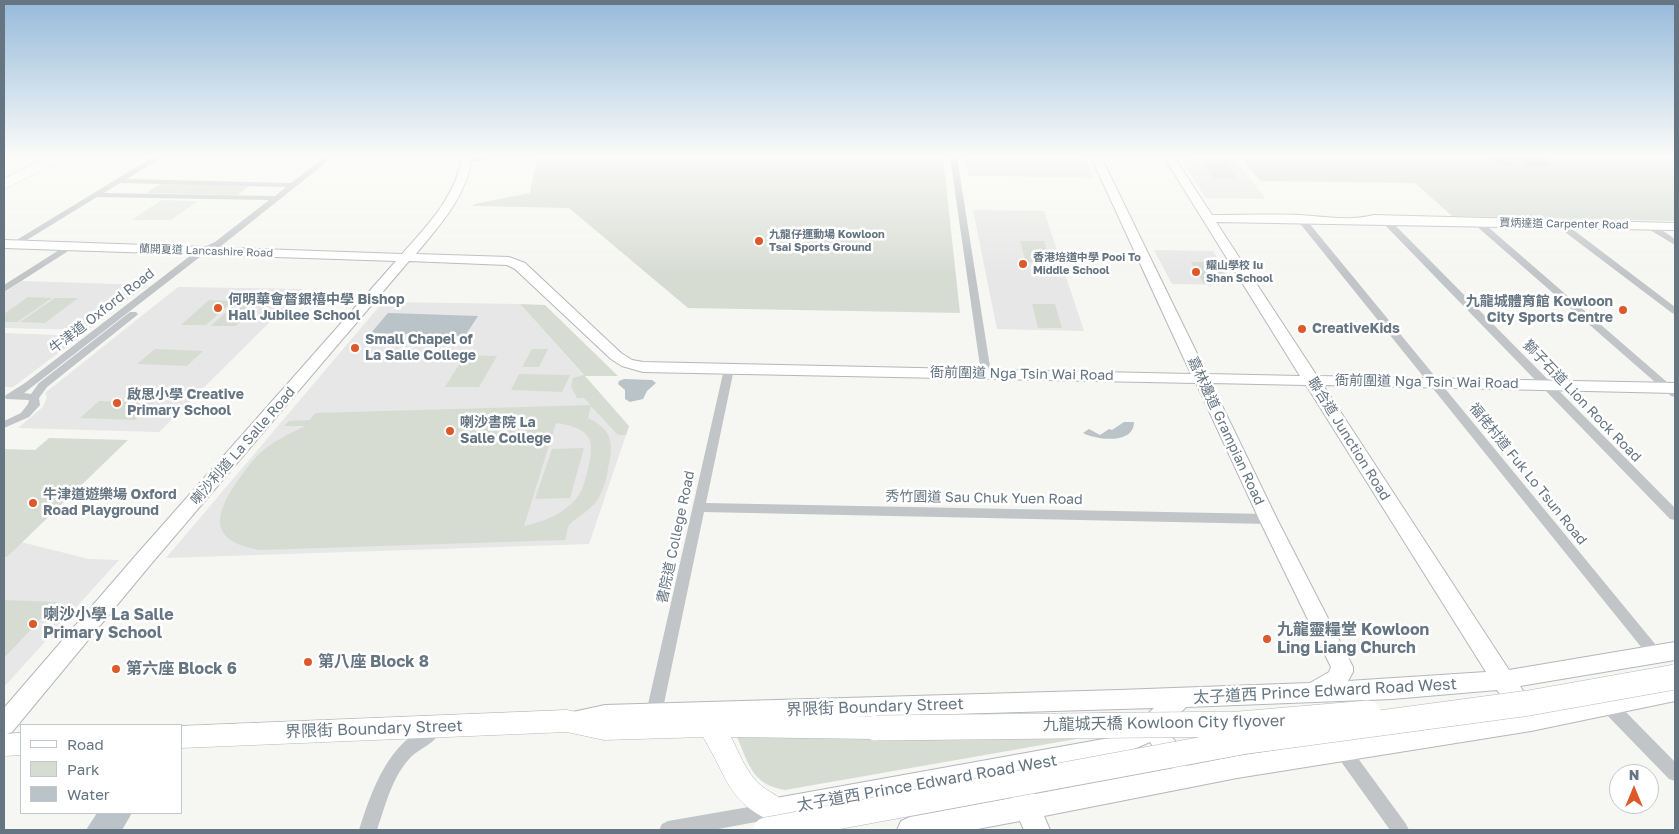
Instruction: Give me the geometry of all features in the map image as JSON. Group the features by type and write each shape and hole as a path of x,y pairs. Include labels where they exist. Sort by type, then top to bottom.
{"main road":[{"name":"九龍城天橋 Kowloon City flyover","path":"710,726 876,728 1240,724 1366,713 1520,694 1669,657"},
{"name":"九龍城天橋 Kowloon City flyover","path":"771,820 1050,776 1247,741 1529,703 1675,677"},
{"name":"界限街 Boundary Street","path":"182,737 567,722 604,729 710,726"},
{"path":"710,726 724,746 739,782 771,820"},
{"path":"4,744 20,744"}],"street":[{"path":"9,244 94,196"},
{"path":"151,196 276,198"},
{"name":"牛津道 Oxford Road","path":"7,397 29,385 218,244 279,196"},
{"name":"喇沙利道 La Salle Road","path":"4,725 150,552 408,257 435,224 453,196"},
{"path":"959,196 986,373"},
{"name":"嘉林邊道 Grampian Road","path":"1114,196 1268,519 1342,667 1342,672 1337,679 1313,692"},
{"name":"聯合道 Junction Road","path":"1194,196 1531,722"},
{"name":"賈炳達道 Carpenter Road","path":"1208,218 1367,223 1385,220 1675,226"},
{"name":"福佬村道 Fuk Lo Tsun Road","path":"1302,220 1434,383 1669,657"},
{"name":"獅子石道 Lion Rock Road","path":"1385,220 1675,516"},
{"path":"1476,222 1673,390"},
{"path":"1560,224 1675,311"},
{"path":"1648,225 1675,243"},
{"name":"蘭開夏道 Lancashire Road","path":"9,244 408,257"},
{"path":"4,289 70,246"},
{"name":"牛津道 Oxford Road","path":"4,425 17,420 31,410 34,405 34,398 43,385 208,251"},
{"name":"衙前圍道 Nga Tsin Wai Road","path":"408,257 509,261 520,266 621,360 644,367 1200,377 1547,385 1673,390"},
{"name":"書院道 College Road","path":"654,713 730,368"},
{"path":"7,397 22,396 34,398"},
{"name":"秀竹園道 Sau Chuk Yuen Road","path":"699,507 1268,519"},
{"name":"太子道西 Prince Edward Road West","path":"668,830 771,820 1011,768 1109,749 1129,742 1150,728 1174,703 1182,698 1402,688 1503,680 1669,657"},
{"path":"1157,720 1158,738 1169,752 1178,759 1193,766 1216,770 1531,722 1675,691"},
{"name":"界限街 Boundary Street","path":"567,722 605,715 654,713 1182,698"},
{"path":"1609,706 1675,773"},
{"path":"368,830 390,772 397,759 419,739 440,727"},
{"path":"1343,751 1400,830"},
{"path":"910,830 1237,767"},
{"path":"1011,768 1026,808 1037,830"}],"shaded area":[{"path":"1205,196 1264,196 1266,199 1206,198"},
{"path":"161,200 198,201 171,220 132,220"},
{"name":"香港培道中學 Pooi To Middle School","path":"973,210 1044,211 1084,331 997,329"},
{"name":"耀山學校 Iu Shan School","path":"1154,250 1213,251 1234,285 1172,284"},
{"path":"21,281 147,285 88,330 4,328 4,293"},
{"path":"178,287 303,289 159,432 18,428 43,407 47,397 45,393"},
{"name":"喇沙書院 La Salle College","path":"383,302 520,304 629,426 589,544 166,558"},
{"path":"4,333 81,336 13,387 4,387"},
{"name":"喇沙小學 La Salle Primary School","path":"21,542 89,559 119,560 4,687 4,557 7,557"}],"green space":[{"path":"515,196 947,196 960,313 688,308 569,208 473,206 474,204"},
{"path":"1429,196 1675,196 1675,221 1452,216"},
{"path":"1020,241 1044,241 1050,262 1026,262"},
{"path":"1191,262 1217,262 1230,283 1203,283"},
{"path":"28,297 52,298 17,322 4,322 4,314"},
{"path":"55,298 78,298 45,323 20,322"},
{"path":"209,300 233,301 206,325 181,325"},
{"path":"238,301 262,302 236,326 211,326"},
{"path":"520,304 545,305 618,376 585,376 629,426 626,435 618,435 591,406 588,418 603,428 610,439 610,460 605,482 596,502 569,525 565,540 260,550 233,541 225,535 221,527 220,518 228,496 253,460 275,442 306,426 284,426 289,421 310,420 315,413 591,405 584,398 577,398 571,386 573,378 584,375","holes":["556,423 568,425 584,432 591,444 590,462 582,490 578,497 561,512 524,526"]},
{"path":"1032,304 1055,304 1062,328 1038,328"},
{"path":"155,349 203,351 187,366 137,364"},
{"path":"532,349 548,349 539,367 522,367"},
{"path":"465,355 497,356 479,387 445,387"},
{"path":"519,374 570,375 562,392 511,390"},
{"path":"99,401 153,403 135,420 80,418"},
{"name":"牛津道遊樂場 Oxford Road Playground","path":"49,438 128,440 7,557 4,557 4,449 35,450"},
{"path":"584,448 570,498 535,499 552,449"},
{"path":"4,600 57,602 4,658"},
{"path":"1122,712 1124,714 1093,734 1076,739 785,790 765,783 758,777 748,763 736,735 876,718"}],"water":[{"path":"388,313 478,316 465,336 371,333"},
{"path":"624,379 652,380 656,383 647,391 643,399 630,402 625,399 625,390 618,384 619,381"},
{"path":"1124,422 1134,422 1128,434 1121,437 1105,439 1083,433 1089,429 1100,435"},
{"path":"96,814 131,814 122,830 86,830"}],"place":[{"name":"九龍仔運動場 Kowloon Tsai Sports Ground","path":"759,241"},
{"name":"香港培道中學 Pooi To Middle School","path":"1023,264"},
{"name":"耀山學校 Iu Shan School","path":"1196,272"},
{"name":"何明華會督銀禧中學 Bishop Hall Jubilee School","path":"218,308"},
{"name":"九龍城體育館 Kowloon City Sports Centre","path":"1623,310"},
{"name":"CreativeKids","path":"1302,329"},
{"name":"Small Chapel of La Salle College","path":"355,348"},
{"name":"啟思小學 Creative Primary School","path":"117,403"},
{"name":"喇沙書院 La Salle College","path":"450,431"},
{"name":"牛津道遊樂場 Oxford Road Playground","path":"33,503"},
{"name":"喇沙小學 La Salle Primary School","path":"33,624"},
{"name":"九龍靈糧堂 Kowloon Ling Liang Church","path":"1267,639"},
{"name":"第八座 Block 8","path":"308,662"},
{"name":"第六座 Block 6","path":"116,669"}]}
